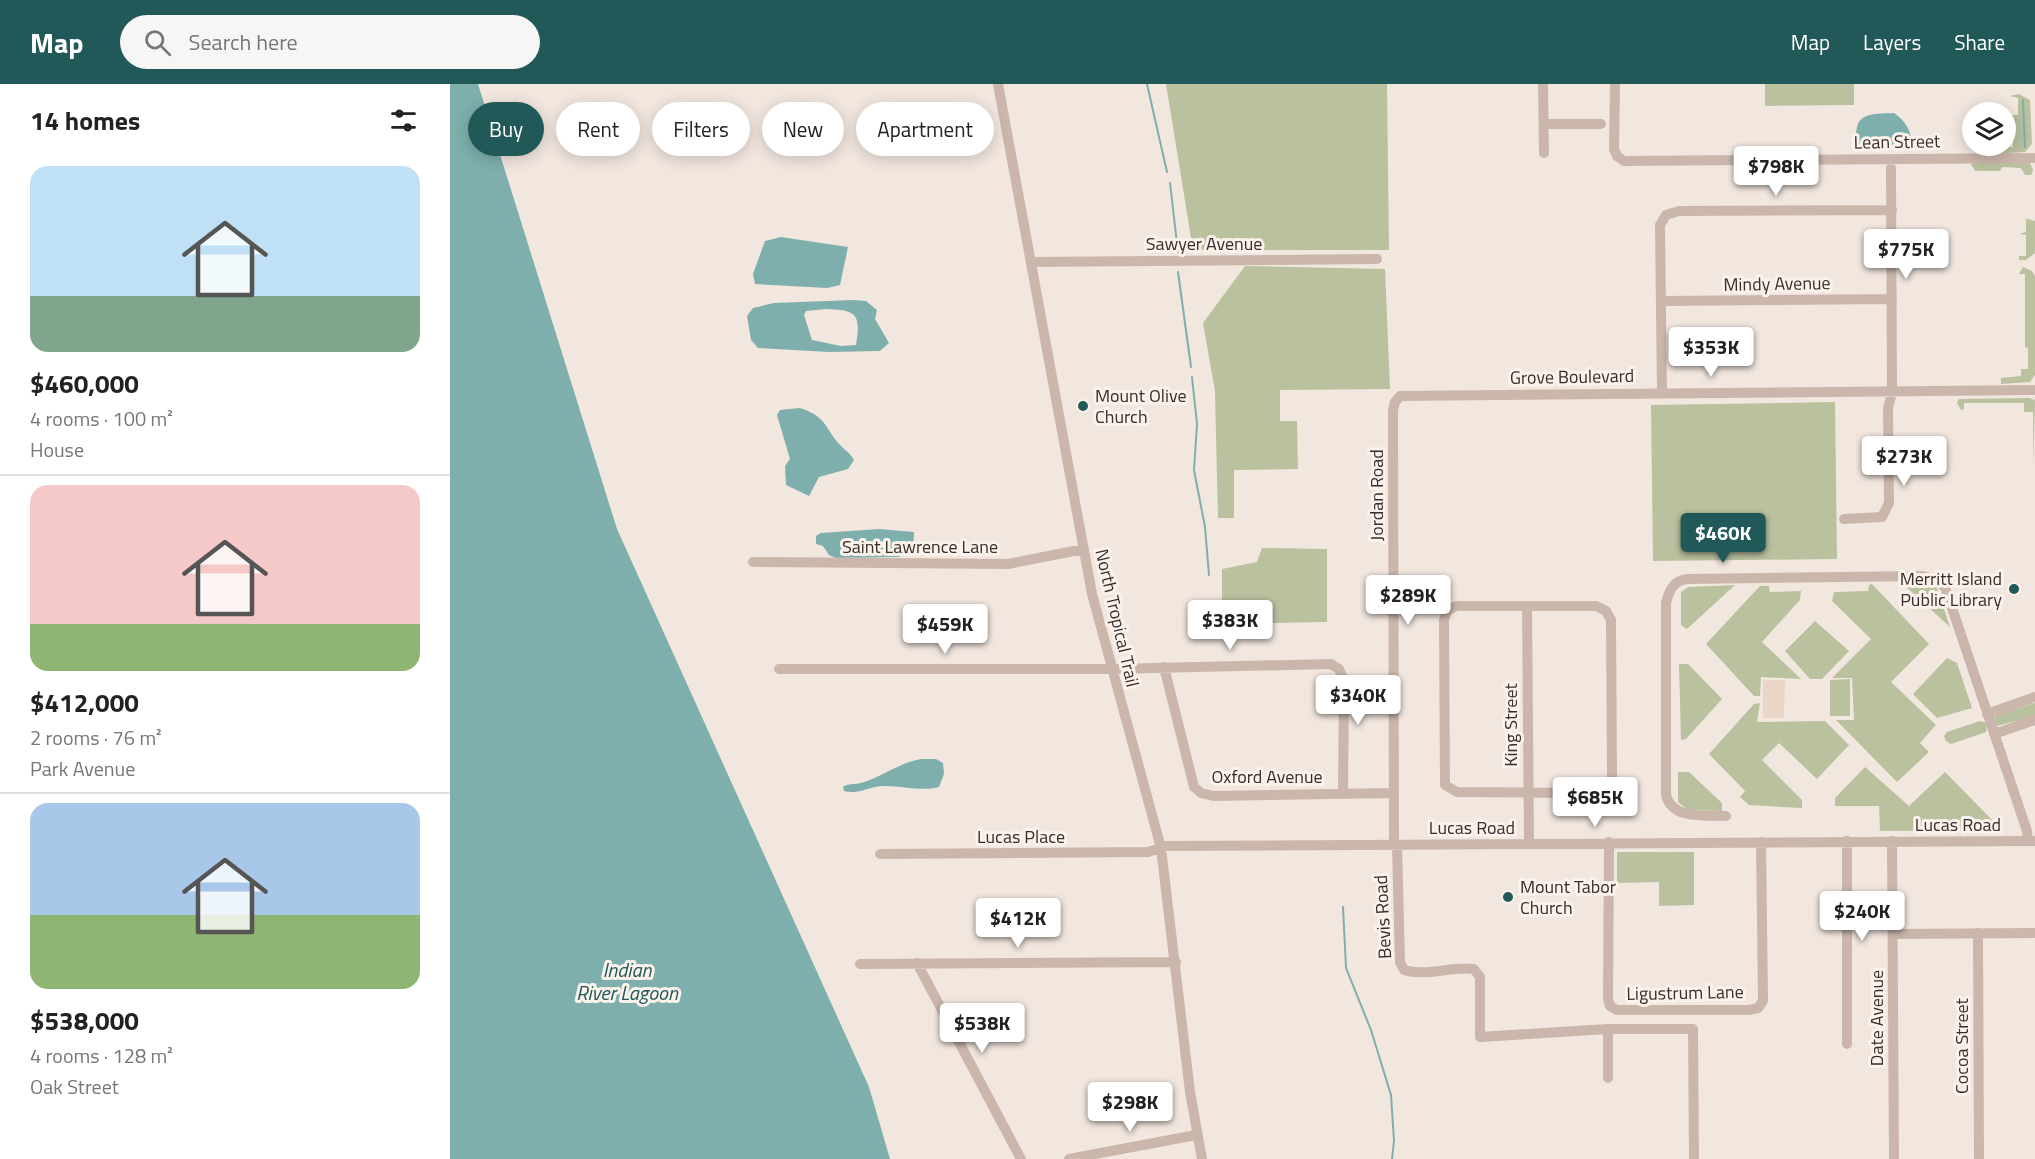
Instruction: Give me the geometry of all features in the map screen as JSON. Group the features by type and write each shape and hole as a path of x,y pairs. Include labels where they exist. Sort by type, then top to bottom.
{"street":[{"name":"North Tropical Trail","path":"998,84 1084,549 1110,669 1161,848 1196,1135 1202,1159"},
{"path":"1543,84 1544,153"},
{"name":"Lean Street","path":"1615,84 1614,149 1617,156 1624,161 2035,158"},
{"path":"1544,124 1601,124"},
{"path":"1844,519 1876,519 1888,509 1888,408 1892,393 1891,168"},
{"path":"1662,393 1660,225 1666,215 1679,212 1892,210"},
{"name":"Sawyer Avenue","path":"1032,262 1377,259"},
{"name":"Mindy Avenue","path":"1661,301 1892,299"},
{"name":"Grove Boulevard","path":"1397,399 1407,395 1892,393 2035,390"},
{"name":"Jordan Road","path":"1395,844 1393,410 1397,399"},
{"name":"Saint Lawrence Lane","path":"753,562 1008,564 1084,549"},
{"path":"1726,816 1681,812 1673,808 1666,795 1666,603 1672,587 1682,579 1931,578 1945,587 2031,841"},
{"path":"1456,606 1527,606 1596,606 1606,611 1611,620 1612,779 1608,788 1599,793 1457,792 1449,789 1444,778 1444,620 1448,611 1456,606"},
{"name":"King Street","path":"1527,606 1529,844"},
{"path":"779,669 1110,669 1331,664 1339,669 1344,681 1343,793"},
{"name":"Oxford Avenue","path":"1164,667 1194,786 1201,793 1213,796 1394,793"},
{"path":"1987,714 2035,697"},
{"path":"1994,734 2035,720"},
{"path":"1847,1044 1848,841"},
{"name":"Date Avenue","path":"1892,841 1894,1159"},
{"name":"Lucas Road","path":"1161,848 1166,846 1609,842 2031,841"},
{"name":"Ligustrum Lane","path":"1609,842 1608,999 1610,1006 1617,1010 1749,1010 1758,1008 1763,1000 1761,842"},
{"name":"Bevis Road","path":"1395,844 1400,962 1404,970 1413,973 1474,969 1480,978 1480,1037 1608,1029 1693,1029 1694,1159"},
{"name":"Lucas Place","path":"880,854 1148,852 1161,848"},
{"name":"Cocoa Street","path":"1978,933 1979,1159"},
{"path":"1894,934 2035,933"},
{"path":"860,964 1176,962"},
{"path":"917,963 1021,1159"},
{"path":"1608,1029 1608,1078"},
{"path":"1069,1159 1196,1135"}],"green space":[{"path":"1166,84 1387,84 1389,250 1193,250"},
{"path":"1765,84 1854,84 1854,105 1765,106"},
{"path":"2019,94 2030,100 2032,144 2025,152 2016,152 2018,98 2010,96"},
{"path":"1976,162 2030,163 2033,170 2031,175 2025,175 2021,168 2002,167 2000,171 1975,171 1971,164"},
{"path":"2020,217 2035,221 2035,253 2026,260 2019,260 2019,256 2026,256 2026,235 2019,234 2026,232 2026,219"},
{"path":"1245,266 1385,269 1390,389 1280,390 1280,421 1297,421 1298,469 1234,470 1234,518 1218,518 1215,391 1203,323"},
{"path":"2023,267 2032,271 2035,276 2035,375 2030,382 2001,384 2001,378 2021,376 2021,369 2028,369 2028,348 2025,347 2025,274 2019,274"},
{"path":"2029,398 2035,400 2033,464 2033,412 2024,412 2024,403 1964,403 1964,409 1961,410 1957,403 1959,399"},
{"path":"1835,402 1837,559 1653,561 1651,405"},
{"path":"1262,548 1327,549 1327,622 1270,623 1270,617 1222,616 1222,569 1257,562"},
{"path":"1902,583 1936,585 1950,627"},
{"path":"1872,584 1929,644 1891,682 1936,725 1920,743 1929,752 1897,782 1836,720 1854,720 1852,678 1832,678 1871,639 1832,601 1834,592 1868,591 1869,585"},
{"path":"1735,585 1687,629 1681,625 1681,592 1688,587"},
{"path":"1760,586 1769,586 1770,592 1801,591 1800,600 1762,642 1801,679 1761,677 1760,696 1754,696 1706,644"},
{"path":"1815,621 1849,651 1822,679 1810,679 1785,651"},
{"path":"1947,658 1957,663 1972,708 1937,718 1913,694"},
{"path":"1679,664 1688,664 1722,699 1686,739 1681,740"},
{"path":"1850,679 1850,716 1830,716 1830,680"},
{"path":"1760,703 1757,722 1825,721 1849,745 1817,779 1779,743 1762,760 1802,800 1802,808 1749,805 1740,797 1745,791 1709,754 1754,704"},
{"path":"2035,703 2035,716 1997,726 1994,718 1997,715"},
{"path":"1980,721 1987,723 1986,732 1951,744 1946,741 1944,736 1947,732"},
{"path":"1865,767 1909,806 1945,772 2002,830 1880,831 1879,806 1835,806 1835,798"},
{"path":"1678,772 1689,772 1722,803 1722,811 1688,810 1678,802"},
{"path":"1617,852 1694,852 1694,905 1659,906 1659,882 1617,883"}],"shaded area":[{"path":"1763,680 1785,680 1784,718 1763,718"}],"water":[{"name":"Indian River Lagoon","path":"450,84 478,84 484,102 468,102 468,156 500,156 617,529 869,1087 890,1159 450,1159"},
{"path":"1894,113 1906,125 1911,140 1895,147 1857,147 1857,128 1863,118 1868,115"},
{"path":"781,237 848,247 840,285 827,288 755,284 753,274 765,241"},
{"path":"866,301 877,310 875,319 889,343 880,351 829,352 758,348 751,340 747,316 753,308 774,303","holes":["826,309 844,311 854,316 858,326 856,345 841,346 812,340 804,315 806,311"]},
{"path":"800,408 821,419 854,460 848,469 819,477 809,496 786,485 785,466 790,459 777,415 780,410"},
{"path":"879,529 914,532 913,552 898,557 836,558 829,555 823,546 816,544 816,536 821,533"},
{"path":"922,759 936,759 943,763 944,774 939,787 925,789 882,786 853,792 844,791 845,786 861,783 906,763"}],"waterway":[{"path":"1147,84 1167,172"},
{"path":"2023,100 2025,147"},
{"path":"1170,183 1178,252"},
{"path":"1178,272 1191,367"},
{"path":"1192,377 1197,424 1194,470 1205,527 1209,575"},
{"path":"1343,907 1346,968 1371,1030 1391,1095 1394,1141 1392,1159"}],"place":[{"name":"Mount Olive Church","path":"1083,406"},
{"name":"Merritt Island Public Library","path":"2014,589"},
{"name":"Mount Tabor Church","path":"1508,897"}]}
